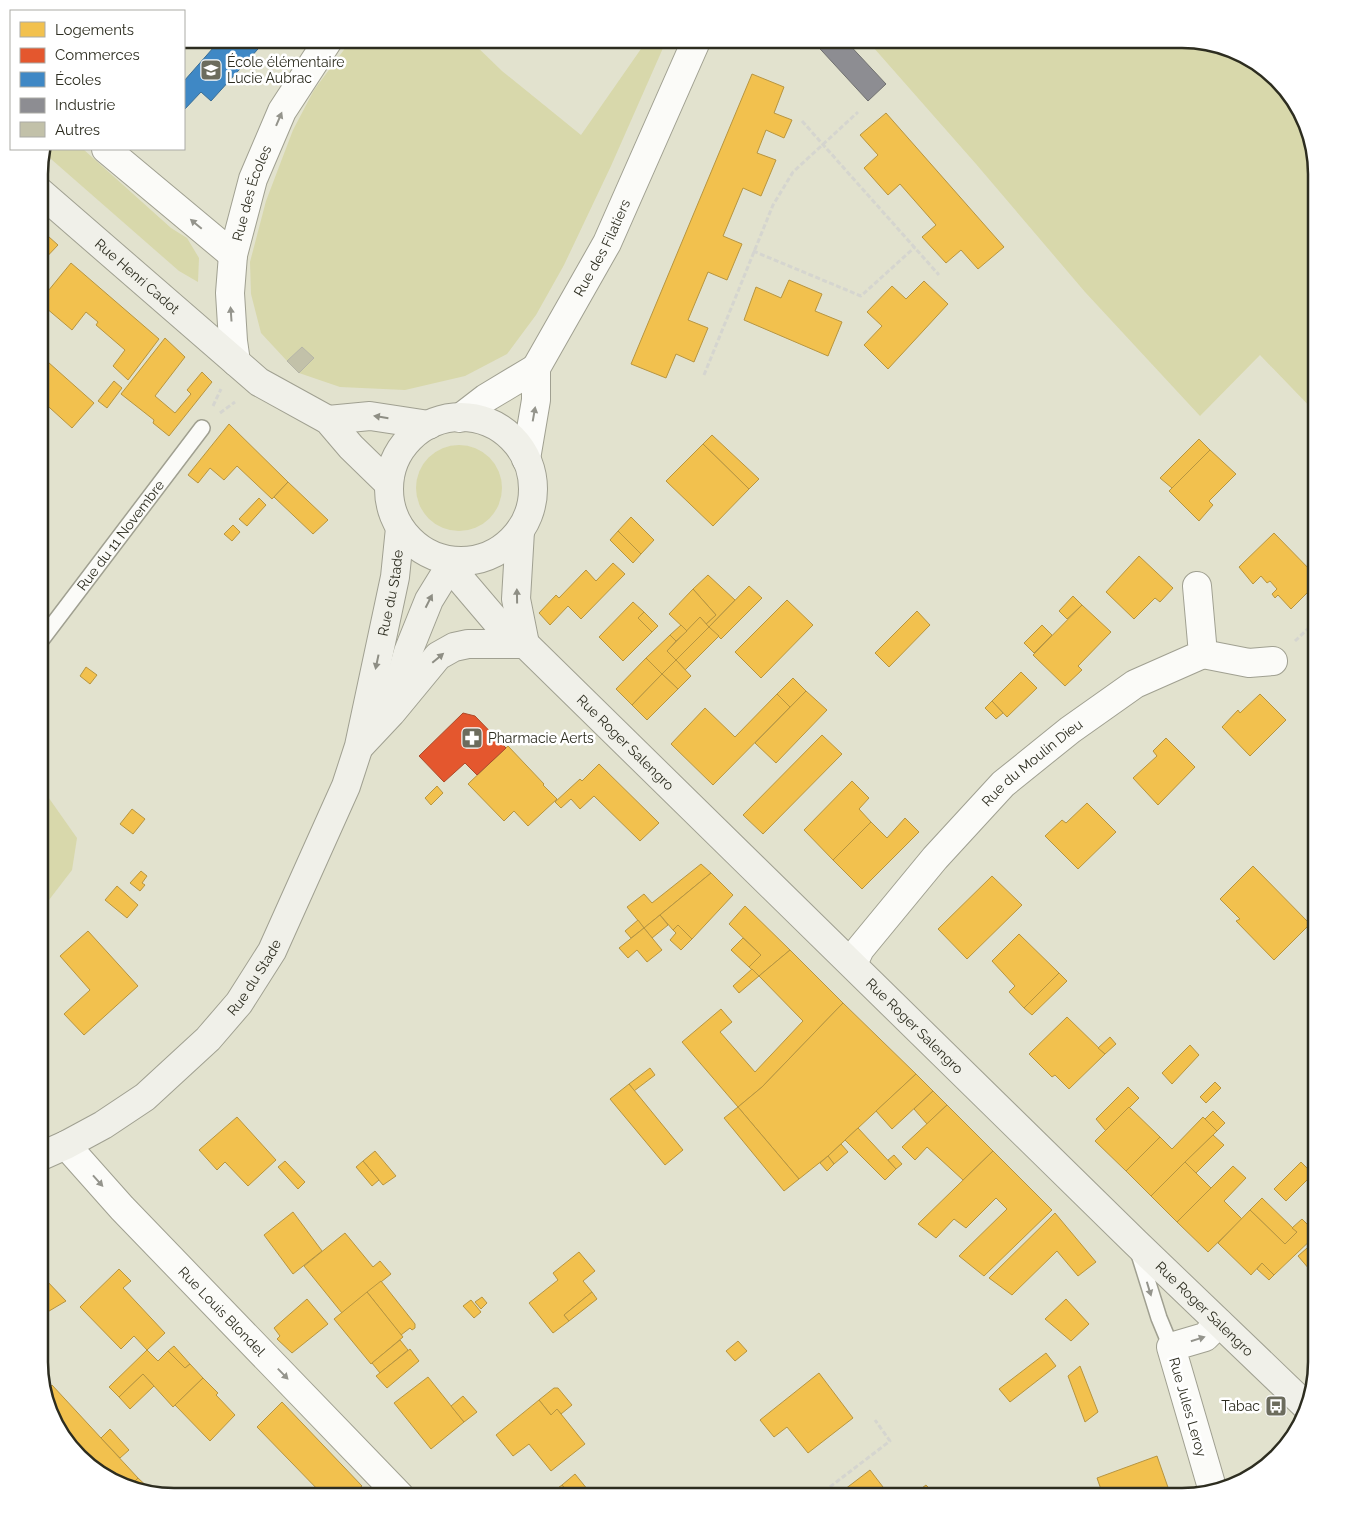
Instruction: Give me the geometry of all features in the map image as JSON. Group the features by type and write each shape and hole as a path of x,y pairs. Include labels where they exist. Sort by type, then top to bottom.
{"main road":[{"name":"Rue Henri Cadot","path":"48,199 259,382 328,420"},
{"path":"328,420 370,416 429,425"},
{"path":"460,418 474,419 499,429 510,437 526,459 531,473 533,496 527,518 520,531 508,545 492,554 475,560 455,561 423,551 400,528 393,514 389,484 393,466 401,449 414,435 429,425 444,420 460,418"},
{"path":"328,420 351,447 389,484"},
{"name":"Rue du Stade","path":"66,1145 103,1125 145,1097 208,1039 239,1003 272,951 346,786 359,746 395,577 400,528"},
{"path":"520,531 516,599 524,644"},
{"name":"Rue du Stade","path":"391,713 408,652 429,600 455,561"},
{"name":"Rue Roger Salengro","path":"455,561 462,581 502,628 524,644 1135,1242 1301,1401"},
{"name":"Rue du Stade","path":"359,746 391,713 438,656 454,647 468,644 524,644"},
{"path":"48,1153 66,1145"}],"street":[{"name":"Rue des Écoles","path":"236,362 230,293 233,255 253,179 282,111 323,48"},
{"name":"Rue des Filatiers","path":"526,459 536,400 536,368 607,243 693,48"},
{"path":"107,150 233,255"},
{"path":"460,418 486,398 536,368"},
{"path":"1197,586 1203,654 1249,663 1273,661"},
{"name":"Rue du Moulin Dieu","path":"853,964 860,949 935,858 1003,784 1070,730 1135,684 1203,654"},
{"name":"Rue Louis Blondel","path":"66,1145 122,1208 392,1488"},
{"name":"Rue Jules Leroy","path":"1211,1484 1171,1347 1205,1338 1219,1323"}],"lane":[{"name":"Rue du 11 Novembre","path":"48,631 202,428"},
{"path":"1135,1242 1159,1318 1171,1347"}],"path":[{"path":"704,375 773,205 793,172 858,112"},
{"path":"802,121 939,275"},
{"path":"753,251 861,296 914,247"},
{"path":"202,428 236,362"},
{"path":"202,428 259,382"},
{"path":"828,1488 890,1440 875,1420"}],"green space":[{"path":"345,48 478,48 502,71 581,135 642,48 663,48 611,166 564,265 536,315 507,354 465,376 405,390 340,387 299,373 313,358 302,347 287,361 261,333 251,294 250,262 266,201 293,130 314,90"},
{"path":"874,48 1190,48 1222,54 1252,69 1271,84 1291,110 1301,133 1305,149 1308,174 1308,405 1260,355 1200,416 1085,292"},
{"path":"50,150 84,150 171,228 187,238 199,258 198,282 179,271 49,157"},
{"path":"459,445 475,449 489,458 498,472 502,488 498,504 489,518 475,527 459,531 443,527 429,518 420,504 416,488 420,472 429,458 443,449"},
{"path":"48,797 77,838 72,870 48,901"}],"building: Logements":[{"path":"752,74 784,87 774,113 792,120 784,138 766,130 757,153 776,160 761,196 743,188 723,236 742,244 727,280 708,272 688,320 708,328 694,362 676,354 666,378 631,364"},
{"path":"886,113 1004,247 978,269 961,250 946,263 922,237 936,225 900,184 888,195 864,168 878,155 860,135"},
{"path":"48,236 58,245 48,256"},
{"path":"71,263 159,339 128,380 113,366 125,350 96,325 98,322 86,312 72,330 48,310 48,291"},
{"path":"789,280 822,294 815,311 842,322 828,356 744,320 756,287 781,298"},
{"path":"924,281 948,304 888,369 864,345 882,326 867,312 892,286 906,299"},
{"path":"165,338 185,357 155,396 175,413 191,394 187,390 202,372 212,382 169,436 153,423 154,420 121,394"},
{"path":"48,362 94,403 72,428 48,406"},
{"path":"114,381 122,388 107,408 98,401"},
{"path":"229,424 288,482 272,499 237,466 224,480 210,468 198,483 188,475"},
{"path":"712,435 759,479 749,489 703,444"},
{"path":"1199,439 1210,450 1172,488 1160,478"},
{"path":"703,444 749,489 713,526 666,481"},
{"path":"1210,450 1236,474 1209,501 1213,505 1199,521 1169,491"},
{"path":"288,482 328,520 313,534 274,497"},
{"path":"259,498 266,505 247,526 239,519"},
{"path":"631,517 654,540 641,554 618,531"},
{"path":"233,525 240,532 232,541 224,534"},
{"path":"618,531 641,554 633,563 610,540"},
{"path":"1274,533 1308,568 1308,592 1291,609 1278,595 1275,598 1272,594 1277,589 1270,581 1267,583 1261,576 1253,584 1239,567"},
{"path":"1139,556 1173,588 1160,602 1155,598 1134,619 1106,592"},
{"path":"613,563 625,574 581,619 568,606 550,625 539,613 556,595 559,598 586,570 596,581"},
{"path":"708,575 735,600 709,627 706,624 716,615 693,589"},
{"path":"749,586 762,598 721,639 709,627"},
{"path":"693,589 716,615 706,624 700,617 687,631 669,614"},
{"path":"1073,596 1082,605 1067,619 1059,611"},
{"path":"787,600 813,625 761,678 735,652"},
{"path":"633,602 644,612 638,618 652,632 623,661 599,637"},
{"path":"1082,605 1111,632 1078,666 1082,670 1065,686 1033,655"},
{"path":"917,611 930,625 889,667 875,653"},
{"path":"644,612 658,626 652,632 638,618"},
{"path":"700,617 709,627 676,660 667,651"},
{"path":"681,625 687,631 676,641 670,635"},
{"path":"1042,625 1052,635 1034,653 1024,643"},
{"path":"709,627 719,636 685,670 676,660"},
{"path":"670,635 676,641 667,651 676,660 662,674 646,658"},
{"path":"646,658 662,674 632,705 616,689"},
{"path":"676,660 691,676 678,689 662,674"},
{"path":"86,667 97,675 90,684 80,676"},
{"path":"1021,672 1037,688 1007,717 992,701"},
{"path":"662,674 678,689 647,720 632,705"},
{"path":"793,678 806,691 790,707 777,694"},
{"path":"806,691 827,710 776,763 755,743"},
{"path":"777,694 790,707 713,785 671,744 705,708 735,737"},
{"path":"1260,694 1286,720 1250,756 1222,727 1238,710 1240,713"},
{"path":"992,701 1003,713 996,719 985,708"},
{"path":"822,735 842,754 763,834 743,815"},
{"path":"1166,738 1195,767 1158,805 1133,778 1157,756 1153,751"},
{"path":"508,746 557,799 528,826 514,811 504,821 468,784"},
{"path":"599,764 659,823 640,841 594,796 580,809 571,799 561,808 555,802 580,779 582,781"},
{"path":"852,781 869,798 859,809 871,822 833,860 804,830"},
{"path":"437,786 443,793 431,805 425,798"},
{"path":"1087,803 1116,832 1078,869 1045,836 1062,820 1066,823"},
{"path":"132,809 145,819 133,834 120,824"},
{"path":"905,818 919,832 862,889 833,860 871,822 887,838"},
{"path":"701,864 711,873 644,928 627,907 644,894 652,903"},
{"path":"1253,866 1308,922 1308,926 1274,960 1236,921 1240,919 1220,899"},
{"path":"141,871 147,876 142,883 145,885 140,891 130,883"},
{"path":"711,873 733,895 692,939 678,925 673,930 660,915"},
{"path":"992,876 1022,905 967,959 938,929"},
{"path":"117,886 138,905 127,918 105,900"},
{"path":"745,906 790,950 759,976 749,967 761,955 729,924"},
{"path":"660,915 668,925 652,938 644,928"},
{"path":"638,920 644,928 631,938 625,931"},
{"path":"678,925 692,939 681,950 670,940 676,933 673,930"},
{"path":"644,928 662,950 647,962 637,950 628,958 619,948"},
{"path":"88,931 138,986 84,1035 64,1014 90,990 60,956"},
{"path":"1019,934 1059,973 1024,1008 1009,992 1015,986 992,961"},
{"path":"743,938 761,955 749,967 731,950"},
{"path":"790,950 843,1003 762,1087 738,1107 682,1042 721,1009 732,1022 720,1032 755,1072 803,1021 759,976"},
{"path":"752,969 759,976 739,993 733,986"},
{"path":"1059,973 1067,981 1032,1015 1024,1008"},
{"path":"843,1003 916,1074 828,1156 799,1179 738,1107 762,1087"},
{"path":"1067,1017 1105,1054 1069,1089 1055,1075 1052,1077 1029,1054"},
{"path":"1110,1037 1116,1044 1105,1054 1098,1048"},
{"path":"1190,1045 1199,1055 1172,1084 1162,1073"},
{"path":"650,1068 655,1075 634,1091 629,1084"},
{"path":"916,1074 933,1091 892,1129 876,1111"},
{"path":"1215,1082 1221,1088 1206,1103 1200,1097"},
{"path":"629,1084 683,1150 665,1165 610,1099"},
{"path":"1128,1087 1139,1098 1106,1131 1096,1119"},
{"path":"933,1091 947,1105 927,1124 914,1109"},
{"path":"947,1105 993,1151 963,1180 927,1147 915,1160 902,1147"},
{"path":"738,1107 799,1179 784,1191 724,1118"},
{"path":"1129,1107 1160,1137 1126,1171 1095,1141"},
{"path":"1213,1111 1225,1123 1217,1131 1205,1119"},
{"path":"237,1117 276,1160 248,1186 225,1162 217,1170 199,1150"},
{"path":"1203,1117 1217,1131 1151,1196 1126,1171 1160,1137 1172,1149"},
{"path":"858,1128 896,1169 885,1180 845,1140"},
{"path":"1213,1135 1224,1145 1196,1173 1185,1162"},
{"path":"841,1144 848,1152 834,1164 828,1156"},
{"path":"375,1151 396,1176 383,1185 363,1161"},
{"path":"993,1151 1052,1210 984,1276 959,1256 1007,1209 996,1198 966,1228 954,1219 936,1238 918,1224"},
{"path":"894,1155 902,1164 896,1169 888,1160"},
{"path":"828,1156 834,1164 827,1171 820,1163"},
{"path":"285,1161 305,1182 298,1189 278,1167"},
{"path":"363,1161 379,1180 372,1186 356,1167"},
{"path":"1185,1162 1211,1188 1177,1222 1151,1196"},
{"path":"1301,1162 1308,1169 1308,1179 1286,1201 1274,1189"},
{"path":"1233,1166 1246,1178 1224,1201 1242,1219 1208,1252 1177,1222"},
{"path":"1262,1198 1297,1232 1285,1244 1250,1210"},
{"path":"1250,1210 1285,1244 1297,1232 1292,1228 1302,1219 1308,1225 1308,1243 1274,1275 1262,1263 1251,1275 1218,1243"},
{"path":"293,1212 322,1251 293,1274 264,1235"},
{"path":"1055,1213 1096,1262 1078,1276 1057,1251 1012,1295 989,1278"},
{"path":"345,1233 373,1267 380,1261 391,1274 342,1313 304,1266"},
{"path":"1308,1247 1308,1268 1298,1256"},
{"path":"579,1252 595,1271 583,1281 592,1292 564,1315 569,1321 553,1333 529,1303 558,1280 553,1273"},
{"path":"1262,1263 1274,1275 1269,1280 1257,1269"},
{"path":"119,1269 131,1281 123,1288 165,1333 147,1350 134,1336 121,1349 80,1307"},
{"path":"381,1281 415,1324 415,1328 412,1330 410,1328 401,1335 367,1292"},
{"path":"48,1282 66,1301 48,1312"},
{"path":"367,1292 403,1337 371,1364 334,1319"},
{"path":"592,1292 597,1299 569,1321 564,1315"},
{"path":"482,1297 487,1303 481,1309 475,1302"},
{"path":"307,1299 328,1324 292,1353 277,1339 280,1336 274,1328"},
{"path":"1066,1299 1089,1324 1071,1341 1045,1319"},
{"path":"471,1300 481,1312 474,1318 463,1306"},
{"path":"400,1340 408,1350 380,1373 372,1363"},
{"path":"738,1341 747,1351 735,1361 726,1351"},
{"path":"174,1346 190,1364 185,1368 168,1351"},
{"path":"410,1349 419,1361 387,1388 376,1376"},
{"path":"147,1350 158,1361 168,1351 185,1368 190,1364 203,1378 173,1407 143,1374 119,1397 109,1387"},
{"path":"1046,1353 1056,1366 1010,1402 999,1389"},
{"path":"1080,1366 1098,1412 1085,1422 1068,1376"},
{"path":"819,1373 853,1418 808,1453 787,1427 774,1437 760,1420"},
{"path":"143,1374 154,1386 130,1409 119,1397"},
{"path":"428,1377 464,1422 431,1449 394,1403"},
{"path":"203,1378 218,1393 216,1395 235,1415 210,1441 175,1405"},
{"path":"52,1385 138,1478 135,1481 118,1475 103,1466 79,1445 64,1425 54,1402 50,1387"},
{"path":"554,1388 558,1388 572,1405 561,1414 557,1409 551,1415 539,1400"},
{"path":"463,1396 477,1412 464,1422 451,1406"},
{"path":"539,1400 551,1415 557,1409 585,1444 551,1471 529,1444 513,1456 496,1435"},
{"path":"282,1402 362,1486 360,1488 316,1488 257,1427"},
{"path":"110,1429 129,1450 120,1458 101,1438"},
{"path":"1157,1456 1168,1488 1101,1488 1097,1478"},
{"path":"870,1470 883,1487 882,1488 846,1488"},
{"path":"575,1474 586,1488 564,1488 562,1485"},
{"path":"138,1478 144,1484 135,1481"}],"building: Commerces":[{"path":"463,713 475,716 506,748 477,775 465,763 444,782 419,756"}],"building: Écoles":[{"path":"213,48 259,48 211,101 201,92 185,109 185,80"}],"building: Industrie":[{"path":"819,48 852,48 886,84 868,101"}],"building: Autres":[{"path":"302,347 314,358 299,373 287,361"}],"place":[{"name":"École élémentaire Lucie Aubrac","path":"211,70"},
{"name":"Pharmacie Aerts","path":"472,738"},
{"name":"Tabac","path":"1276,1406"}]}
